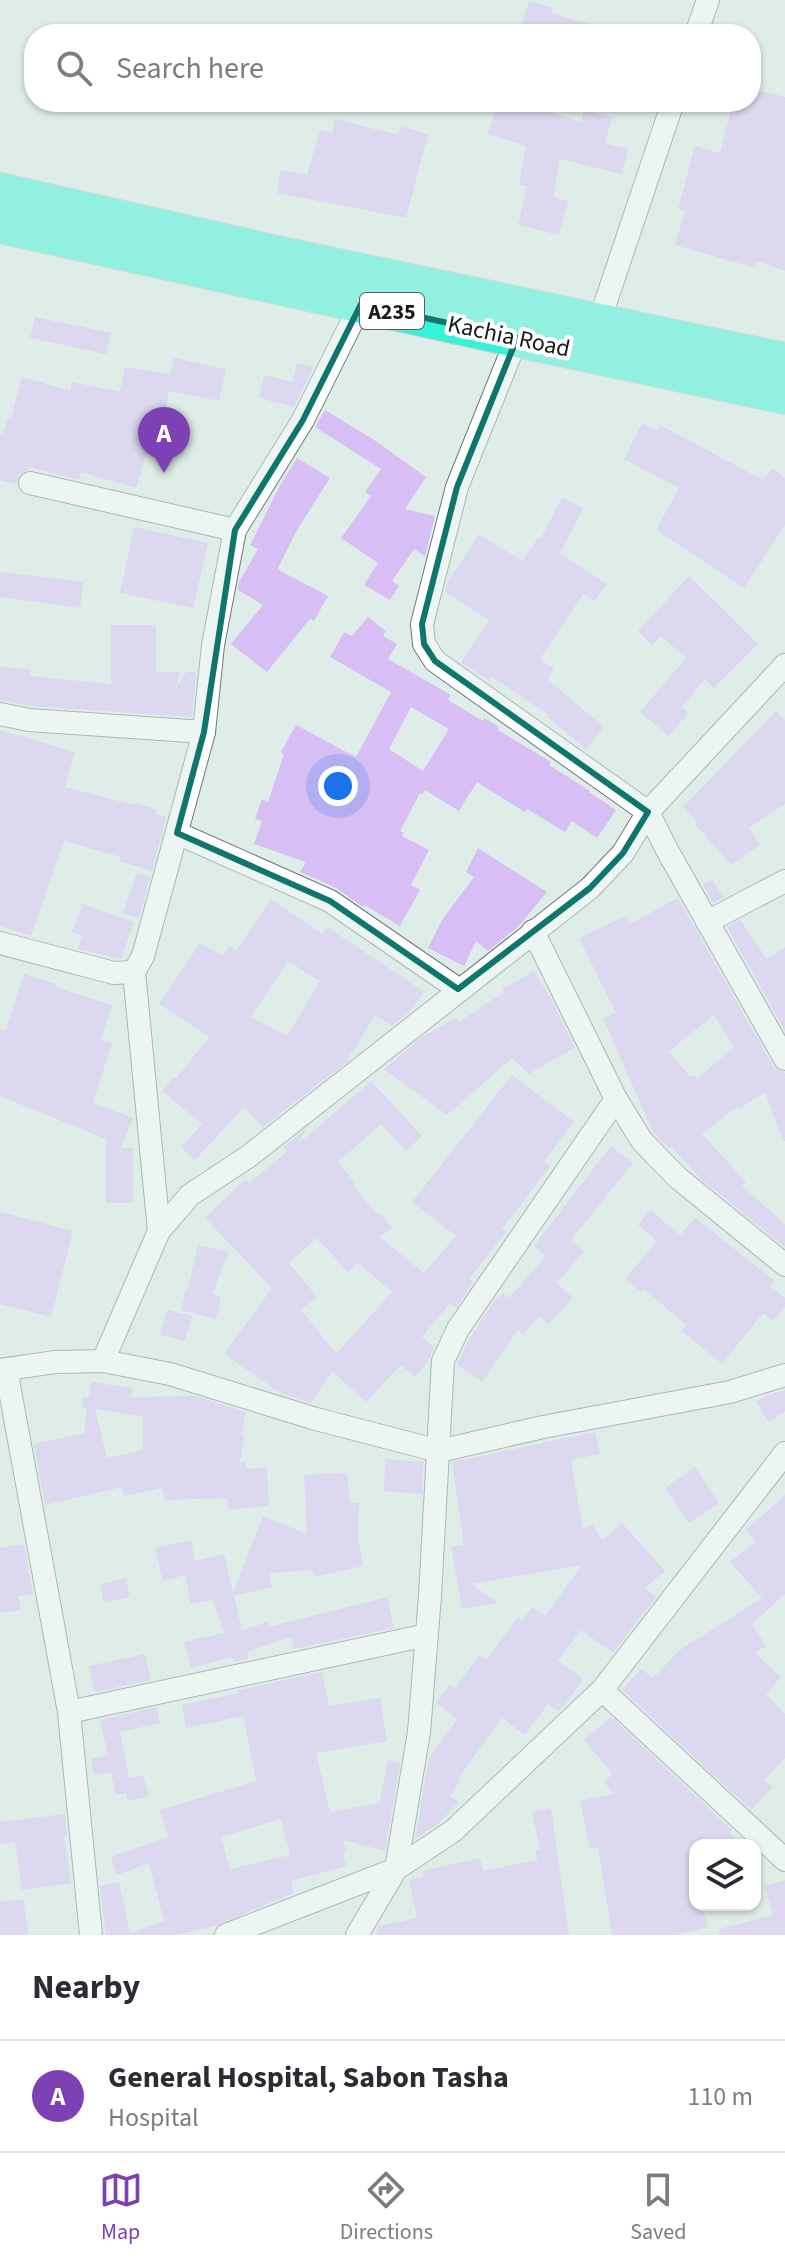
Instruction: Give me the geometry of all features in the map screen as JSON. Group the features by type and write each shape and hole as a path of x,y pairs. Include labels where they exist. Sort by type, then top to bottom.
{"highway":[{"name":"Kachia Road","path":"0,192 282,256 785,362"},
{"name":"Kachia Road","path":"0,224 785,395"}],"street":[{"path":"700,24 708,0"},
{"path":"599,322 670,112"},
{"path":"159,1231 134,972 143,956 204,732 213,645 235,530 303,420 361,304"},
{"path":"517,338 457,487 422,624 424,644 435,661 648,812 785,1059"},
{"path":"30,483 235,530"},
{"path":"103,1361 159,1231 190,1195 249,1156 590,888 623,853 648,812 785,665"},
{"path":"0,714 29,720 204,732"},
{"path":"177,833 330,901 458,989"},
{"path":"707,922 785,881"},
{"path":"533,931 616,1099 642,1141 678,1178 785,1265"},
{"path":"0,943 114,973 134,972"},
{"path":"357,1935 396,1869 419,1732 443,1361 458,1329 616,1099"},
{"path":"91,1935 69,1712 3,1369 55,1362 103,1361 170,1374 316,1419 439,1451 543,1427 730,1392 785,1375"},
{"path":"226,1935 396,1869 453,1831 602,1690 784,1459"},
{"path":"69,1712 427,1635"},
{"path":"602,1690 785,1860"}],"highlighted area":[{"path":"361,304 517,338 457,487 422,624 424,644 435,661 648,812 623,853 590,888 458,989 330,901 177,833 204,732 235,530 303,420"}],"building":[{"path":"529,1 553,8 551,13 589,24 522,24"},
{"path":"761,91 785,97 785,271 757,261 755,268 675,245 685,211 678,209 695,146 720,153 730,112 761,112"},
{"path":"495,112 549,112 581,122 584,112 592,112 612,117 605,143 628,149 622,174 560,159 553,197 568,201 559,235 518,225 527,186 519,184 526,146 488,134"},
{"path":"335,119 398,135 401,126 428,134 406,218 277,193 281,170 307,175 320,130 332,133"},
{"path":"35,317 111,333 106,354 30,338"},
{"path":"174,358 226,369 219,401 169,391 161,433 153,432 136,488 81,472 79,480 29,467 19,474 16,484 0,480 0,433 3,434 8,417 11,418 22,377 70,391 72,382 120,392 125,367 170,374"},
{"path":"297,363 314,367 294,407 259,398 264,375 293,382"},
{"path":"325,410 426,477 405,509 435,516 425,556 414,549 392,581 399,586 390,600 364,585 378,563 341,538 371,496 365,492 381,469 315,427"},
{"path":"642,423 657,431 660,425 763,480 773,468 785,478 785,525 744,588 656,530 679,488 624,459"},
{"path":"297,458 330,478 297,530 278,568 328,596 314,621 310,619 267,672 231,644 263,605 238,590 239,582 258,549 250,545"},
{"path":"562,497 583,509 560,553 607,584 594,601 583,594 540,659 554,669 547,679 604,727 586,749 547,717 549,715 492,677 489,681 461,662 489,620 445,592 446,585 479,534 522,561 538,538 540,540"},
{"path":"134,527 208,543 193,608 120,593"},
{"path":"0,572 83,582 80,608 0,597"},
{"path":"689,576 758,644 714,688 705,679 682,707 688,713 669,736 640,712 686,658 661,636 652,645 638,631"},
{"path":"368,617 386,631 383,636 397,644 388,659 451,695 448,700 499,727 498,730 551,762 549,765 616,810 597,838 572,821 565,832 477,782 459,811 425,790 423,794 420,793 400,831 404,833 402,836 429,850 411,885 420,890 400,926 363,907 336,888 300,872 306,862 254,844 262,821 255,819 262,799 268,802 284,754 281,752 296,725 356,757 391,692 330,657 344,632 352,636","holes":["411,707 449,729 423,771 389,749"]},
{"path":"111,625 156,625 156,672 180,672 176,688 186,672 196,672 192,717 31,706 0,700 0,667 31,669 30,676 111,684"},
{"path":"776,711 785,720 785,804 749,828 760,845 731,865 683,807"},
{"path":"0,730 75,752 65,787 157,809 155,814 166,817 152,871 119,861 121,857 64,841 31,936 0,926"},
{"path":"478,848 547,892 519,926 488,951 476,941 464,966 428,948 442,920 474,877 466,872"},
{"path":"137,873 150,877 139,918 123,913"},
{"path":"712,880 724,897 713,903 703,885"},
{"path":"678,898 773,1066 785,1073 785,1141 765,1092 739,1109 737,1107 702,1134 746,1182 742,1186 785,1224 785,1247 702,1180 672,1147 669,1148 653,1132 603,1018 616,1013 579,938 626,916 630,924","holes":["714,1015 734,1047 697,1079 693,1075 690,1077 669,1051"]},
{"path":"271,899 322,934 327,927 424,992 410,1012 392,1026 375,1015 348,1056 348,1061 263,1127 244,1107 195,1160 181,1147 202,1124 162,1091 174,1077 176,1079 209,1037 159,1004 200,943 223,956 229,946 236,951","holes":["288,961 320,981 287,1036 251,1017"]},
{"path":"83,904 134,922 121,959 78,949 82,936 72,932"},
{"path":"740,920 767,959 785,947 785,1031 727,927"},
{"path":"534,971 575,1047 529,1074 512,1058 447,1115 384,1069 422,1037 455,1018 459,1022 504,992 502,989"},
{"path":"24,974 112,1005 101,1040 112,1043 93,1103 133,1118 121,1148 133,1148 133,1203 106,1203 106,1139 0,1096 0,1029 6,1030"},
{"path":"512,1075 574,1122 544,1162 550,1166 502,1229 506,1232 469,1279 473,1282 456,1308 450,1303 422,1337 434,1347 429,1360 415,1377 401,1365 366,1402 332,1371 311,1403 282,1394 224,1354 272,1288 205,1218 245,1179 249,1183 287,1152 283,1147 307,1128 297,1145 371,1081 422,1136 406,1151 381,1124 338,1162 356,1184 353,1186 392,1228 380,1237 424,1273 456,1236 412,1202","holes":["317,1238 348,1272 358,1263 392,1292 336,1354 301,1309 317,1297 289,1263"]},
{"path":"611,1146 633,1163 571,1240 584,1251 557,1283 573,1298 549,1324 539,1316 523,1335 518,1330 482,1382 457,1365 468,1341 494,1301 503,1293 509,1298 546,1256 534,1246"},
{"path":"650,1210 680,1235 695,1218 775,1281 770,1286 785,1298 785,1307 773,1321 763,1313 722,1364 682,1331 686,1325 644,1289 641,1292 625,1279 657,1241 638,1225"},
{"path":"0,1212 73,1231 51,1317 0,1304"},
{"path":"198,1245 229,1252 212,1294 221,1297 216,1319 181,1310"},
{"path":"167,1310 192,1316 185,1341 160,1335"},
{"path":"91,1382 133,1388 131,1397 195,1396 246,1412 240,1462 246,1462 246,1469 267,1468 269,1506 229,1510 227,1498 165,1500 162,1488 124,1496 122,1487 45,1505 34,1444 84,1433 87,1408 82,1407 83,1397 89,1397","holes":["95,1409 143,1417 143,1450 107,1458"]},
{"path":"785,1390 785,1411 769,1422 756,1402"},
{"path":"595,1432 600,1454 571,1460 583,1530 592,1524 602,1540 622,1523 665,1571 645,1588 656,1597 613,1653 581,1630 558,1661 583,1679 562,1708 559,1711 548,1704 525,1735 502,1718 458,1779 460,1781 450,1796 459,1802 438,1824 415,1839 429,1758 457,1719 436,1703 450,1685 455,1688 480,1654 487,1660 518,1617 522,1621 532,1607 545,1616 582,1565 472,1584 498,1603 462,1609 451,1547 464,1545 452,1462"},
{"path":"386,1459 423,1462 422,1494 383,1491"},
{"path":"695,1467 719,1503 689,1523 665,1488"},
{"path":"347,1473 350,1503 359,1503 358,1538 363,1566 314,1577 313,1570 269,1573 272,1587 234,1596 242,1630 268,1622 269,1627 387,1597 394,1628 294,1649 291,1637 247,1652 248,1659 234,1662 232,1657 191,1668 184,1642 224,1633 213,1600 191,1604 185,1575 163,1581 155,1548 191,1540 195,1561 224,1554 233,1593 263,1516 307,1534 304,1475"},
{"path":"785,1495 785,1594 752,1624 766,1646 755,1653 781,1677 766,1694 785,1714 785,1758 764,1780 773,1787 751,1810 622,1690 641,1669 653,1678 680,1650 762,1598 730,1562 756,1542 746,1530"},
{"path":"24,1544 33,1594 18,1596 21,1610 0,1613 0,1548"},
{"path":"126,1578 130,1597 104,1603 100,1584"},
{"path":"145,1654 151,1680 95,1692 89,1666"},
{"path":"322,1672 329,1706 380,1698 387,1741 316,1753 330,1812 379,1803 388,1760 400,1763 385,1851 343,1840 346,1866 291,1881 294,1893 217,1925 177,1935 106,1935 100,1886 119,1882 130,1933 164,1921 149,1863 117,1875 111,1857 168,1837 160,1810 256,1781 243,1716 186,1728 182,1705 238,1693 238,1690","holes":["281,1819 290,1855 230,1869 221,1837"]},
{"path":"157,1707 160,1723 120,1732 129,1778 143,1775 149,1796 128,1801 126,1793 116,1795 111,1772 94,1775 91,1759 108,1755 100,1720"},
{"path":"611,1717 732,1830 730,1833 735,1839 689,1839 689,1911 704,1911 708,1927 675,1935 612,1935 598,1847 590,1849 580,1801 614,1794 604,1782 613,1774 584,1740"},
{"path":"551,1808 569,1935 376,1935 379,1926 417,1918 409,1880 424,1877 422,1871 480,1858 483,1871 537,1860 536,1850 540,1849 532,1812"},
{"path":"65,1814 67,1836 64,1836 71,1883 22,1890 15,1842 0,1844 0,1822"},
{"path":"785,1880 785,1935 720,1935 719,1929 773,1915 765,1886"},
{"path":"23,1899 29,1935 0,1935 0,1902"}],"place":[{"name":"General Hospital, Sabon Tasha","path":"164,473"}]}
